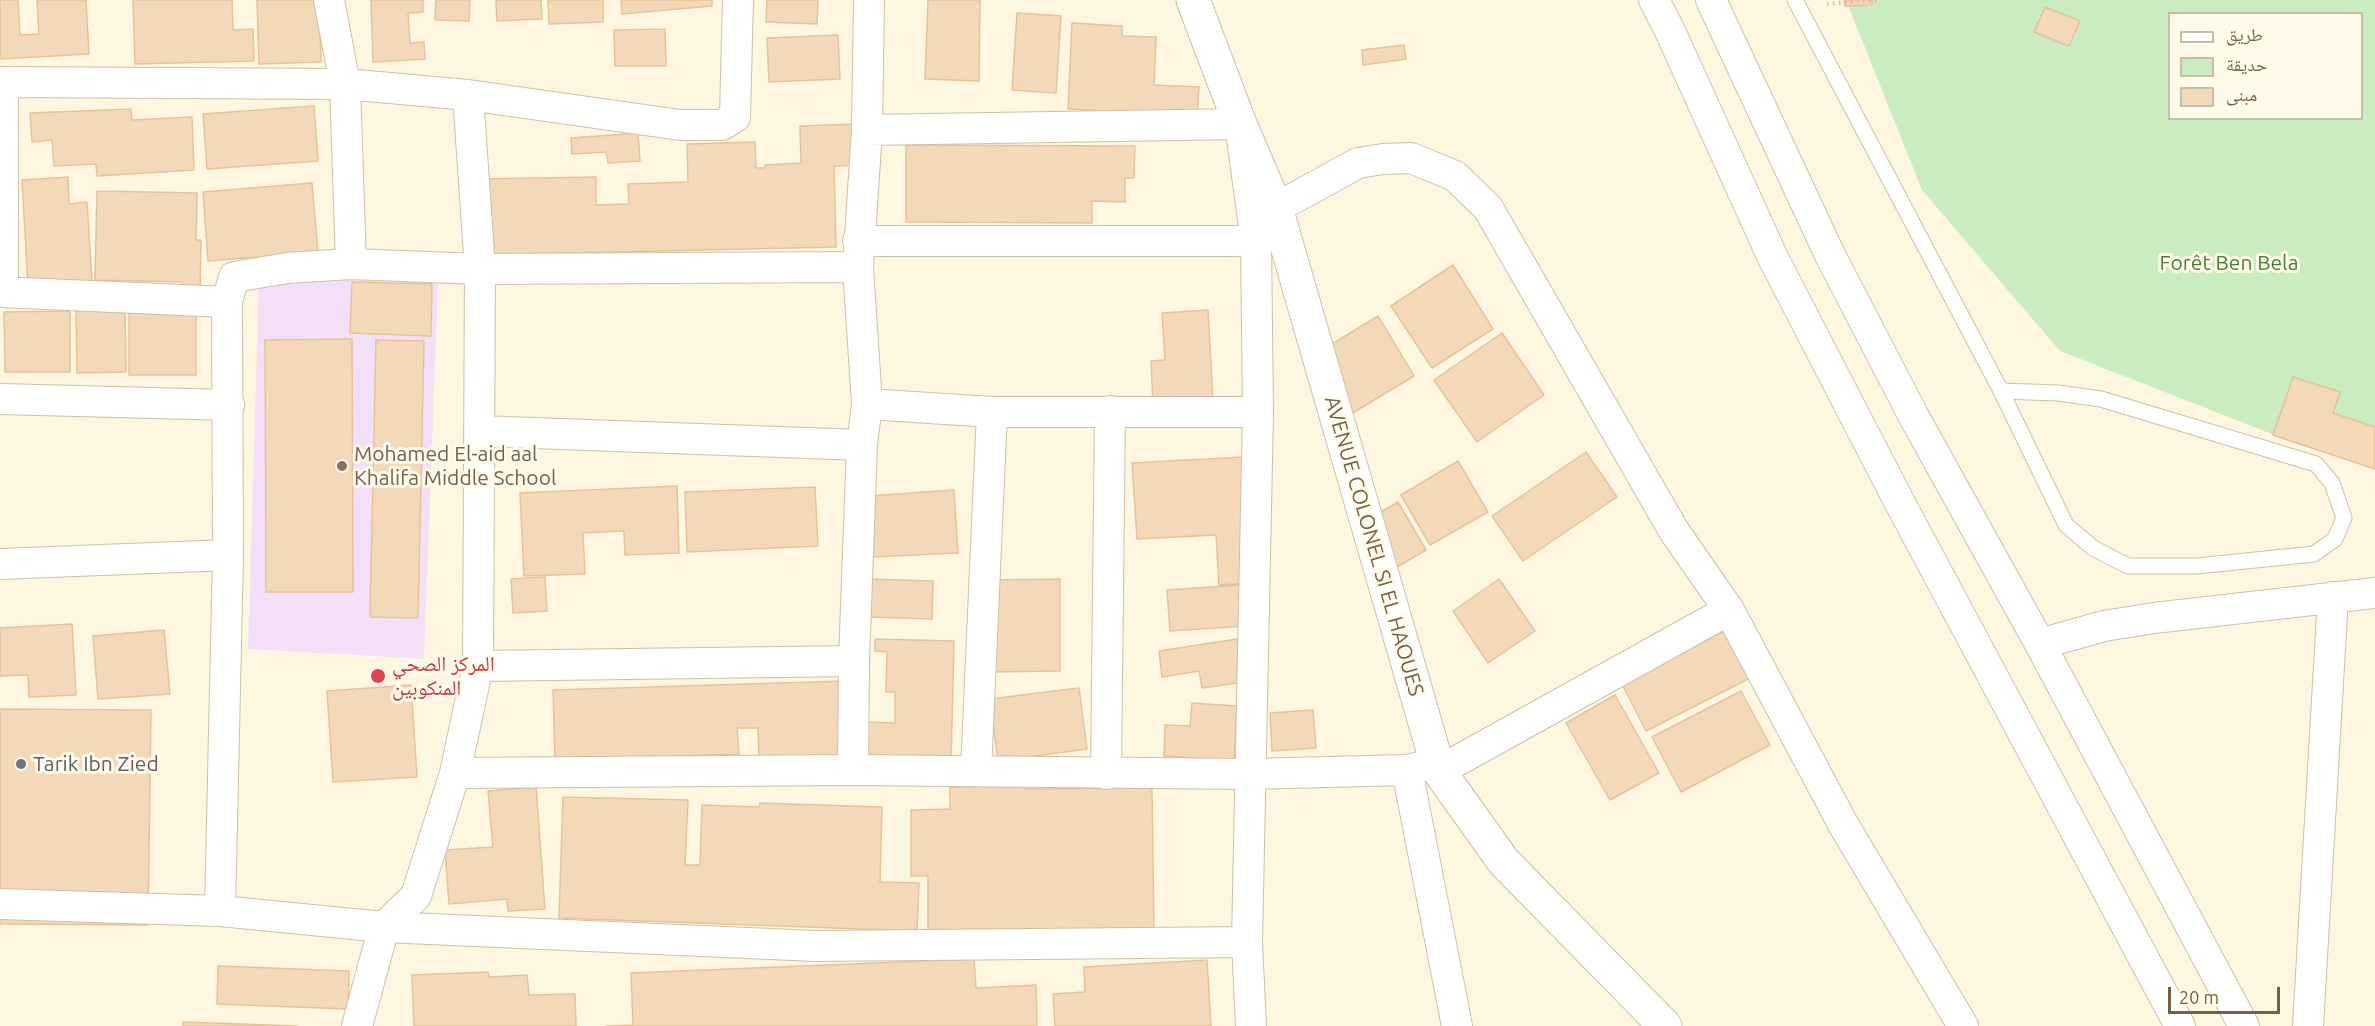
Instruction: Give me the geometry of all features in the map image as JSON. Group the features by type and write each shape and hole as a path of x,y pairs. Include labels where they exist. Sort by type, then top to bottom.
{"street":[{"path":"329,0 345,84 351,264"},
{"path":"227,302 2,292 2,82 345,84 468,95 680,125 723,125 735,117 738,0"},
{"path":"853,771 854,662 862,445 867,404 858,254 867,130 869,0"},
{"name":"AVENUE COLONEL SI EL HAOUES","path":"1192,0 1240,124 1276,208 1427,768 1504,862 1665,1026"},
{"path":"1654,0 1773,258 1907,515 2180,1026"},
{"path":"1717,2 1830,255 1955,492 2040,644 2244,1026"},
{"path":"357,1026 384,927 416,896 455,773 478,666 480,269 468,95"},
{"path":"867,130 1240,124 1256,241 1258,412 1247,942 1251,1026"},
{"path":"1276,208 1358,163 1411,158 1455,176 1488,208 1674,531 1729,610 1843,824 1963,1026"},
{"path":"220,911 228,555 227,302 234,277 287,268 351,264 480,269 1256,241"},
{"path":"0,399 229,405"},
{"path":"867,404 992,412 1258,412"},
{"path":"1106,774 1110,411"},
{"path":"976,771 992,412"},
{"path":"479,431 862,445"},
{"path":"0,564 228,555"},
{"path":"2040,644 2104,626 2154,618 2375,593"},
{"path":"2308,1026 2333,597"},
{"path":"455,773 976,771 1249,774 1427,768 1729,610"},
{"path":"478,666 854,662"},
{"path":"1427,768 1456,1026"},
{"path":"0,904 220,911 384,927 816,946 1247,942"}],"lane":[{"path":"1797,3 2001,391 2066,525 2093,548 2128,566 2197,566 2314,554 2335,538 2344,518 2332,483 2316,464 2101,399 2058,393 2001,391"}],"path":[{"path":"1797,3 1880,0"}],"shaded area":[{"name":"Mohamed El-aid aal Khalifa Middle School","path":"259,277 438,283 424,659 248,649"}],"green space":[{"name":"Forêt Ben Bela","path":"1846,0 2375,0 2375,453 2300,445 2060,351 1922,190"}],"building":[{"path":"0,0 18,0 20,35 39,34 37,0 86,0 89,54 0,59"},
{"path":"133,0 232,0 233,30 253,29 254,61 135,64"},
{"path":"257,0 319,0 321,62 259,64"},
{"path":"371,0 423,0 423,12 408,13 410,43 424,42 425,59 373,62"},
{"path":"436,0 470,0 469,21 435,20"},
{"path":"496,0 541,0 542,19 497,21"},
{"path":"548,0 603,0 603,22 549,24"},
{"path":"621,0 712,0 712,6 622,14"},
{"path":"767,0 818,0 817,24 766,22"},
{"path":"928,0 980,0 979,81 925,79"},
{"path":"1844,0 1872,0 1872,5 1845,6"},
{"path":"2045,7 2080,21 2069,46 2034,32"},
{"path":"1017,13 1061,16 1056,93 1012,90"},
{"path":"1072,23 1122,26 1122,36 1156,37 1154,85 1199,87 1197,116 1068,109"},
{"path":"665,29 666,66 615,66 614,30"},
{"path":"838,35 840,79 769,82 767,38"},
{"path":"1404,45 1406,59 1363,65 1362,50"},
{"path":"314,106 318,161 207,169 203,114"},
{"path":"131,109 132,120 192,117 194,170 97,176 96,164 54,166 52,140 32,142 30,113"},
{"path":"859,124 860,165 834,166 836,247 481,255 480,179 596,177 596,205 629,204 628,184 688,182 687,144 755,142 756,168 765,168 765,165 801,163 800,126"},
{"path":"638,133 640,161 608,163 606,152 572,154 571,138"},
{"path":"906,145 1135,146 1134,178 1125,178 1125,202 1092,201 1092,223 906,222"},
{"path":"68,177 69,204 87,202 92,281 28,286 22,180"},
{"path":"312,183 318,252 208,261 203,192"},
{"path":"97,191 197,193 196,240 201,240 200,293 182,292 182,282 95,280"},
{"path":"1453,265 1493,329 1432,368 1391,306"},
{"path":"352,282 432,284 431,336 350,333"},
{"path":"125,309 126,372 77,373 76,310"},
{"path":"1208,310 1213,401 1153,405 1151,361 1165,360 1162,313"},
{"path":"70,311 70,372 5,372 4,312"},
{"path":"129,313 196,313 196,375 129,375"},
{"path":"1378,316 1414,376 1351,414 1329,346"},
{"path":"1502,333 1544,395 1477,442 1434,380"},
{"path":"352,339 353,592 266,592 265,340"},
{"path":"376,340 424,341 418,618 370,617"},
{"path":"2293,377 2340,392 2333,413 2375,427 2375,469 2273,435"},
{"path":"1586,452 1617,497 1523,561 1492,516"},
{"path":"1243,457 1250,583 1219,585 1216,535 1137,539 1132,463"},
{"path":"1458,461 1488,512 1430,545 1401,495"},
{"path":"677,486 679,553 625,555 624,531 583,533 585,574 524,576 520,493"},
{"path":"815,487 818,546 687,552 685,492"},
{"path":"954,490 958,553 873,557 869,496"},
{"path":"1398,502 1426,550 1397,567 1369,519"},
{"path":"545,577 547,611 513,613 511,579"},
{"path":"868,579 933,581 932,619 867,617"},
{"path":"1060,579 1060,671 991,672 990,580"},
{"path":"1499,579 1535,631 1488,663 1453,611"},
{"path":"1242,585 1245,626 1170,631 1167,590"},
{"path":"72,624 76,695 29,697 28,675 0,676 0,628"},
{"path":"164,630 170,694 98,699 93,636"},
{"path":"1726,630 1750,678 1646,731 1621,682"},
{"path":"875,639 954,641 951,763 863,761 864,722 895,723 895,692 886,692 887,652 875,651"},
{"path":"1237,639 1244,682 1202,688 1199,671 1162,677 1159,651"},
{"path":"844,681 846,755 759,758 758,728 737,728 739,754 555,760 553,690"},
{"path":"411,685 417,777 333,782 327,691"},
{"path":"1079,688 1087,749 998,761 990,699"},
{"path":"1741,691 1770,745 1681,792 1652,737"},
{"path":"1615,695 1659,773 1610,800 1566,723"},
{"path":"1192,703 1237,706 1234,761 1164,756 1165,725 1190,726"},
{"path":"0,709 151,710 148,925 0,924"},
{"path":"1313,710 1316,748 1272,751 1270,713"},
{"path":"1025,786 1025,789 1152,788 1154,931 928,933 928,876 911,876 911,810 950,809 950,787"},
{"path":"536,787 545,909 508,911 507,899 449,904 445,850 493,847 488,791"},
{"path":"563,797 688,800 685,865 700,865 702,805 759,807 760,803 882,807 880,882 919,883 917,931 559,918"},
{"path":"974,959 976,988 1036,985 1037,1026 606,1026 633,1025 631,973"},
{"path":"1207,960 1211,1026 1055,1026 1053,994 1085,992 1084,967"},
{"path":"218,966 349,971 348,1009 217,1004"},
{"path":"488,972 489,977 527,975 529,995 575,994 576,1026 414,1026 412,975"},
{"path":"183,1022 298,1026 183,1026"}],"place":[{"name":"Mohamed El-aid aal Khalifa Middle School","path":"342,466"},
{"name":"المركز الصحي المنكوبين","path":"378,676"},
{"name":"Tarik Ibn Zied","path":"21,764"}]}
